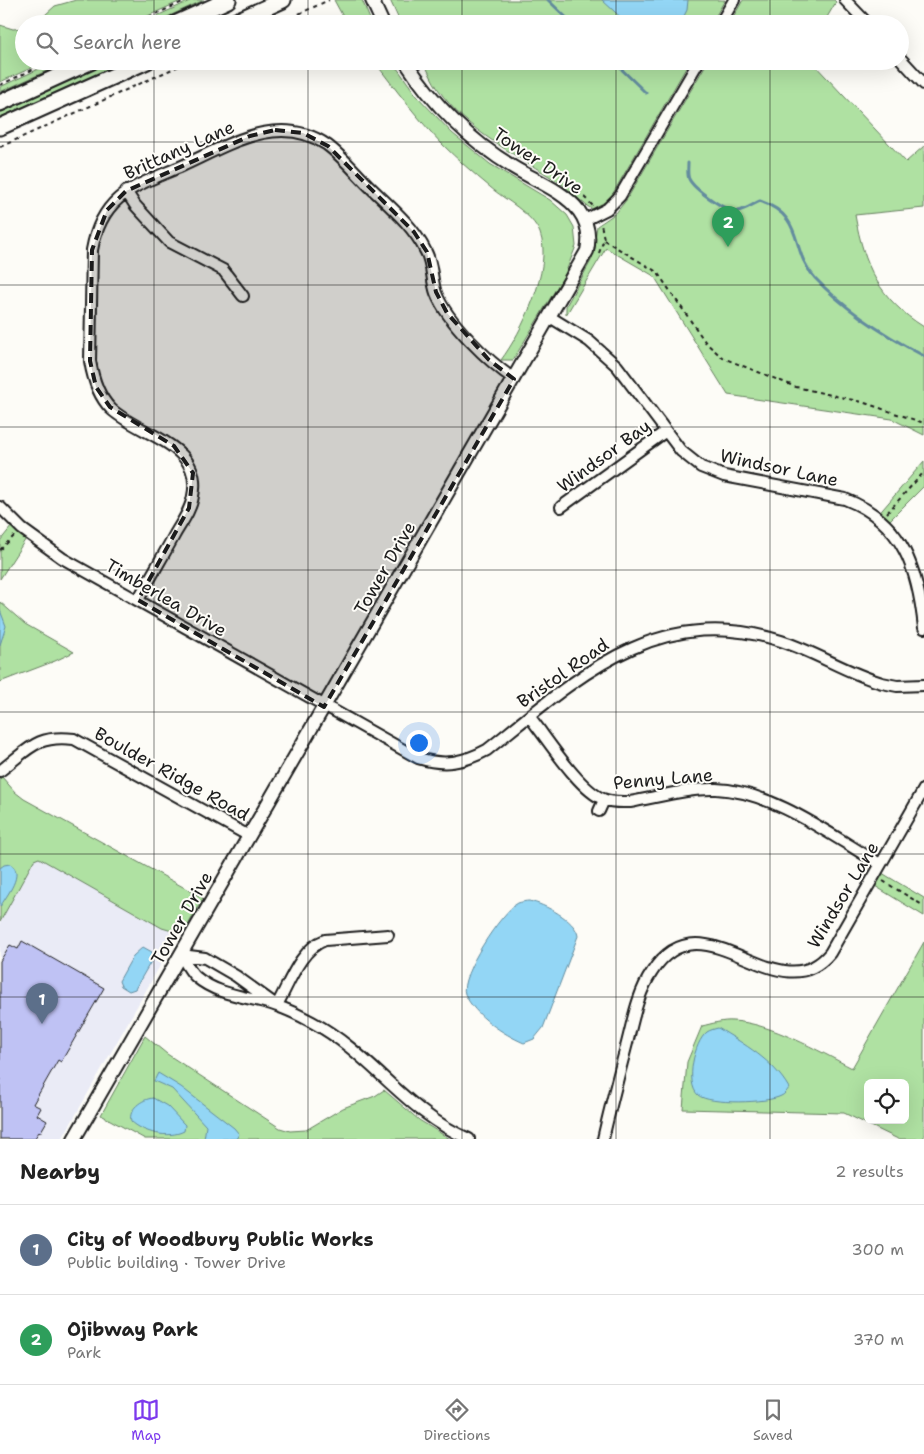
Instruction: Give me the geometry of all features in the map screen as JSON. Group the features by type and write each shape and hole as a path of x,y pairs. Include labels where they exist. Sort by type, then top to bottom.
{"main road":[{"path":"195,15 228,0"},
{"path":"250,15 283,0"},
{"path":"0,103 72,70"},
{"path":"0,127 127,70"}],"street":[{"path":"372,0 380,15"},
{"path":"725,15 734,0"},
{"path":"845,0 859,15"},
{"path":"909,68 924,84"},
{"name":"Tower Drive","path":"74,1139 586,254 588,237 585,220 578,209 568,200 513,167 468,134 436,102 412,70"},
{"path":"585,220 607,209 622,193 694,70"},
{"name":"Brittany Lane","path":"138,600 189,508 194,485 193,473 183,454 174,446 120,416 110,407 96,387 92,374 90,361 92,250 94,236 107,210 126,191 263,132 290,131 318,139 337,154 414,232 427,252 436,292 447,313 489,360 514,379"},
{"path":"126,191 135,205 165,238 223,270 243,296"},
{"name":"Windsor Lane","path":"550,317 589,341 617,366 666,431 690,459 714,473 846,499 858,504 881,519 899,539 908,556 920,592 924,628"},
{"name":"Windsor Bay","path":"561,507 666,431"},
{"name":"Timberlea Drive","path":"0,507 22,529 62,558 324,707"},
{"name":"Bristol Road","path":"324,707 418,758 444,764 473,758 487,750 602,661 628,648 673,635 696,632 730,632 762,636 797,647 867,679 897,686 924,685"},
{"name":"Penny Lane","path":"529,716 585,787 604,800 618,803 630,802 714,789 748,793 781,806 880,864"},
{"name":"Boulder Ridge Road","path":"0,771 25,749 38,742 50,738 74,739 249,836"},
{"name":"Windsor Lane","path":"603,1139 636,1008 652,972 664,956 675,948 700,943 779,970 805,972 816,968 830,953 924,789"},
{"path":"599,810 604,800"},
{"path":"277,1005 304,955 316,943 325,940 388,935"},
{"path":"181,955 195,976 224,993 277,1005"},
{"path":"181,955 205,958 236,976 277,1005 310,1021 350,1045 419,1110 438,1124 468,1139"}],"path":[{"path":"154,15 188,0"},
{"path":"296,15 329,0"},
{"path":"0,84 31,70"},
{"path":"0,147 170,70"},
{"path":"604,240 657,272 706,343 723,358 796,387 862,402 924,423"},
{"path":"881,519 924,472"},
{"path":"0,550 22,529"},
{"path":"874,875 924,906"}],"highlighted area":[{"path":"275,130 303,133 328,146 414,232 427,252 436,292 447,313 489,360 514,379 324,707 138,600 189,508 193,473 174,446 110,407 96,387 90,361 92,250 107,210 126,191 250,136"}],"shaded area":[{"path":"0,824 201,902 187,927 183,925 62,1139 0,1139"}],"green space":[{"path":"76,0 183,0 150,15 45,15 55,6"},
{"path":"192,0 204,0 172,15 159,15"},
{"path":"334,0 362,0 368,15 342,15"},
{"path":"390,0 725,0 716,15 397,15"},
{"path":"743,0 834,0 836,2 828,15 734,15"},
{"path":"0,25 15,29 15,70 27,70 0,82"},
{"path":"37,70 49,70 0,92 0,87"},
{"path":"89,70 109,70 0,120 0,110"},
{"path":"381,70 398,70 417,96 452,133 490,164 550,200 567,215 574,227 576,246 565,274 513,360 501,360 526,317 539,281 543,247 540,233 525,213 459,161 415,114"},
{"path":"428,70 685,70 612,195 605,202 592,209 560,183 494,142 463,118 434,82"},
{"path":"703,70 819,70 906,162 924,146 924,208 855,215 863,250 876,280 896,305 924,327 924,435 892,419 728,395 654,276 606,248 566,315 566,306 592,259 597,226 616,213 627,199"},
{"path":"924,461 924,486 886,524 877,516"},
{"path":"15,522 29,534 0,579 0,541"},
{"path":"0,602 25,624 74,652 0,682"},
{"path":"2,777 24,799 203,898 187,927 183,925 172,931 162,928 39,858 34,860 0,922 0,779"},
{"path":"877,870 924,898 924,916 870,883"},
{"path":"924,942 924,1139 898,1139 867,1124 909,1124 909,1079 864,1079 864,1123 844,1113 683,1109 687,1062 702,1026 725,1021 747,1023 778,1032 852,1068"},
{"path":"145,1036 167,1054 280,1128 290,1131 306,1130 343,1108 375,1096 384,1090 419,1120 450,1139 145,1139 101,1115"}],"water":[{"path":"602,0 688,0 684,15 618,15"},
{"path":"0,610 6,626 0,645"},
{"path":"10,864 16,873 15,879 0,907 0,868"},
{"path":"529,901 543,905 566,919 572,924 578,936 543,1028 534,1039 524,1043 507,1035 475,1010 465,994 465,986 474,960 492,931 502,918 518,903"},
{"path":"143,947 152,952 153,958 135,989 129,991 121,986 119,981 133,956"},
{"path":"718,1028 748,1047 775,1069 789,1088 785,1093 764,1100 739,1102 714,1100 698,1095 692,1082 695,1053 702,1037 708,1031"},
{"path":"158,1073 181,1087 234,1128 239,1134 236,1139 204,1139 206,1126 172,1089 154,1081"},
{"path":"153,1098 167,1106 185,1125 184,1131 164,1135 156,1134 142,1129 131,1121 132,1112 137,1105 144,1100"}],"building":[{"path":"22,941 104,988 61,1062 58,1060 33,1104 41,1108 37,1115 47,1121 40,1133 34,1139 0,1139 0,961 10,945 18,949"}],"waterway":[{"path":"548,0 564,15"},
{"path":"622,70 646,93"},
{"path":"688,163 688,176 692,183 711,200 726,208 738,211 760,201 775,208 791,225 807,267 827,290 866,322 924,356"}],"place":[{"name":"Ojibway Park","path":"728,247"},
{"name":"City of Woodbury Public Works","path":"42,1024"}]}
